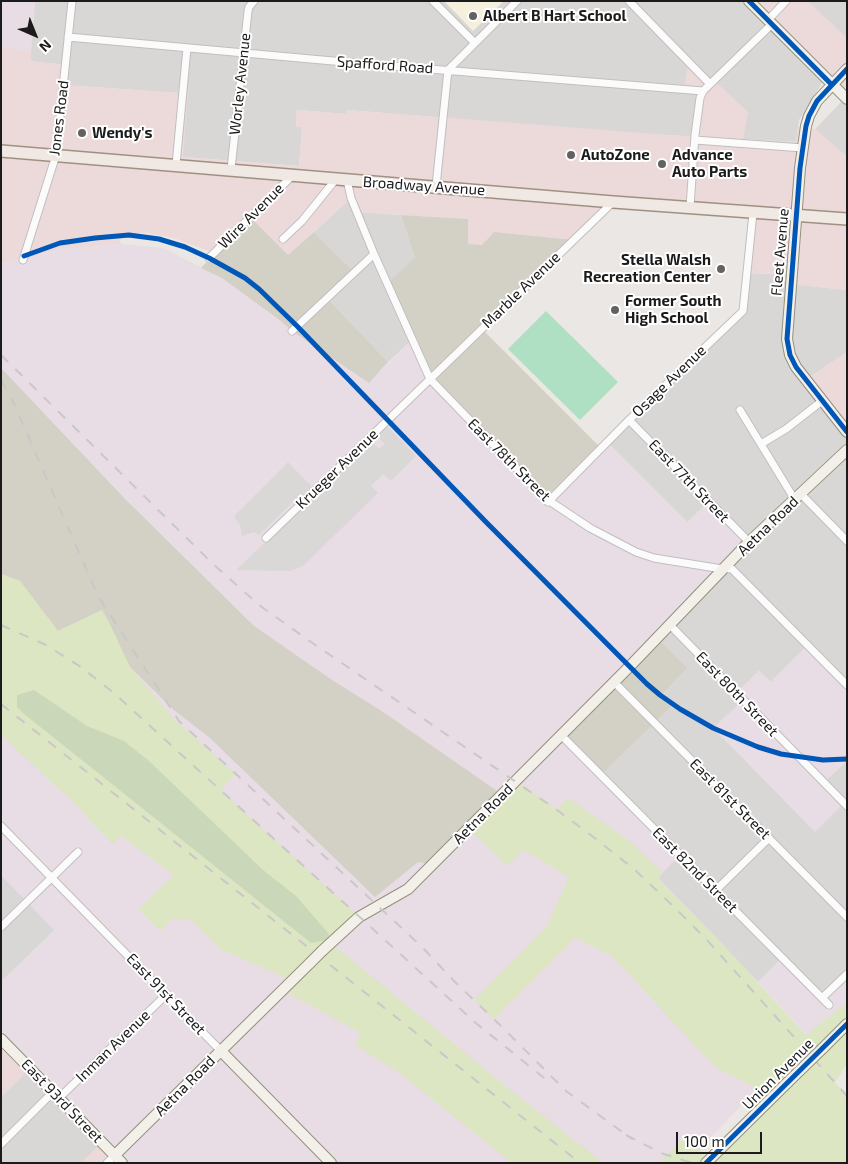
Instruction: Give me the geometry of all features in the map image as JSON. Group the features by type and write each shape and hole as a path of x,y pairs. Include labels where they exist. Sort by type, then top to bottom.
{"main road":[{"name":"Broadway Avenue","path":"1,151 176,164 342,180 436,186 613,202 847,219"}],"street":[{"name":"Jones Road","path":"23,260 56,155 72,1"},
{"name":"Worley Avenue","path":"232,169 248,7 254,1"},
{"path":"433,1 475,43"},
{"path":"436,186 448,70 517,1"},
{"path":"629,1 710,84"},
{"path":"749,1 847,99"},
{"path":"690,207 695,140 700,98 703,91 770,22 786,1"},
{"name":"Spafford Road","path":"68,37 703,91"},
{"path":"176,164 187,48"},
{"name":"Fleet Avenue","path":"847,69 817,101 809,116 802,148 786,339 790,355 796,366 847,432"},
{"path":"695,140 802,148"},
{"name":"Wire Avenue","path":"209,258 294,174"},
{"path":"283,239 342,180"},
{"name":"East 78th Street","path":"342,180 430,379 548,502 590,528 636,552 654,558 732,569 847,685"},
{"name":"Marble Avenue","path":"430,379 613,202"},
{"name":"Osage Avenue","path":"548,502 629,420 743,311 753,213"},
{"path":"292,331 374,254"},
{"name":"Krueger Avenue","path":"266,538 430,379"},
{"path":"762,444 786,429 822,401"},
{"path":"740,410 798,497 847,541"},
{"name":"East 77th Street","path":"629,420 749,542"},
{"name":"Aetna Road","path":"114,1160 220,1050 310,962 360,918 408,889 614,682 749,542 847,450"},
{"name":"East 80th Street","path":"670,625 847,806"},
{"name":"East 81st Street","path":"614,682 847,917"},
{"name":"East 82nd Street","path":"561,735 828,1005"},
{"name":"East 91st Street","path":"1,826 331,1163"},
{"path":"716,891 769,838"},
{"path":"1,927 78,852"},
{"path":"822,998 847,974"},
{"name":"Inman Avenue","path":"1,1144 166,994"},
{"name":"Union Avenue","path":"706,1163 847,1024"},
{"name":"East 93rd Street","path":"1,1039 56,1095 114,1160"}],"shaded area":[{"path":"1,1 35,1 31,51 1,47"},
{"path":"35,1 749,1 825,78 799,120 796,142 646,134 347,110 347,114 297,110 296,126 302,127 299,166 183,157 179,93 63,85 65,65 30,61"},
{"name":"Albert B Hart School","path":"444,1 504,1 473,31"},
{"path":"749,1 808,1 847,38 847,99"},
{"path":"806,1 847,1 847,42"},
{"path":"1,47 31,51 31,61 65,65 63,85 178,93 179,90 188,91 183,157 299,166 302,127 296,127 297,110 346,114 347,110 694,137 703,91 684,89 688,62 710,84 714,80 748,112 743,139 796,142 798,126 815,129 847,157 847,290 790,284 790,275 748,273 753,213 613,202 574,240 494,232 482,245 468,244 468,219 357,212 351,198 288,255 214,253 174,238 146,233 119,233 121,244 57,250 1,264"},
{"path":"847,96 847,157 815,129"},
{"path":"351,198 357,212 401,215 415,258 412,340 388,362 327,298 354,272 314,232"},
{"path":"401,215 468,219 468,244 482,245 494,232 574,240 482,329 601,448 548,502 430,379 387,284 415,258"},
{"path":"250,217 288,255 314,232 354,272 327,298 388,362 369,383 292,331 222,278 201,268"},
{"path":"121,244 163,248 222,278 369,382 412,340 548,501 607,442 687,522 709,501 749,542 561,735 680,855 658,878 717,938 781,1064 686,1163 122,1163 1,1039 1,982 54,930 1,875 1,264 57,250"},
{"path":"748,273 790,275 790,284 847,290 847,352 806,380 847,432 847,685 808,645 771,682 759,671 736,693 824,782 847,761 847,974 822,998 782,958 758,982 658,878 601,775 673,705 647,684 687,522 607,442 743,311"},
{"path":"847,352 847,432 805,380"},
{"path":"1,368 125,499 254,626 500,793 428,864 418,862 375,897 210,738 174,710 130,667 102,610 58,631 20,581 1,574"},
{"path":"388,427 416,456 391,481 383,474 371,486 378,493 303,566 291,571 236,570 371,441 379,449 385,444 377,436"},
{"path":"288,462 312,487 298,500 296,499 259,535 254,532 242,536 240,525 234,516"},
{"path":"657,638 687,668 661,695 673,705 601,775 561,735"},
{"path":"808,645 847,685 847,761 824,782 844,803 815,832 713,728 743,700 736,693 759,671 771,682"},
{"path":"1,875 55,930 1,982"},
{"path":"782,958 822,998 847,974 847,1002 807,1035 758,982"},
{"path":"1,1039 30,1068 1,1097"},
{"path":"30,1068 119,1163 1,1163 1,1097"},
{"path":"102,1142 122,1163 81,1163"}],"green space":[{"path":"546,311 618,382 580,420 508,349"},
{"path":"1,574 20,581 58,631 102,610 130,667 174,719 235,774 220,790 359,917 331,943 603,1163 512,1163 398,1072 355,1045 361,1033 282,990 291,980 220,949 191,920 173,918 160,931 139,909 174,875 121,836 112,844 73,802 1,735"},
{"path":"34,690 87,726 124,741 149,761 263,870 296,896 329,934 328,940 311,943 23,713 17,707 17,695"},
{"path":"516,781 557,809 568,798 630,841 663,873 658,879 717,938 806,1035 847,1002 847,1064 835,1082 847,1096 847,1163 659,1163 686,1136 709,1159 773,1097 715,1067 612,956 575,938 494,1019 474,1000 547,926 569,877 523,850 507,866 469,829"}],"railway":[{"path":"1,355 212,563 259,605 557,810 635,870 706,939 847,1096"},
{"path":"1,380 11,397 98,596 179,721 421,946 566,1091 632,1139"},
{"path":"1,625 46,645 81,667 115,694 477,1024 548,1081"},
{"path":"1,704 580,1163"},
{"path":"626,1135 661,1153 692,1163"}],"cycle path":[{"path":"749,1 832,85"},
{"path":"847,69 817,101 806,126 800,168 787,339 790,355 796,367 847,432"},
{"path":"24,256 60,243 129,235 159,239 185,247 245,278 297,326 485,521 660,695 713,728 758,747 781,754 823,760 847,759"},
{"path":"706,1163 847,1024"}],"place":[{"name":"Albert B Hart School","path":"473,16"},
{"name":"Wendy's","path":"82,133"},
{"name":"AutoZone","path":"571,155"},
{"name":"Advance Auto Parts","path":"662,164"},
{"name":"Stella Walsh Recreation Center","path":"721,269"},
{"name":"Former South High School","path":"615,310"}]}
